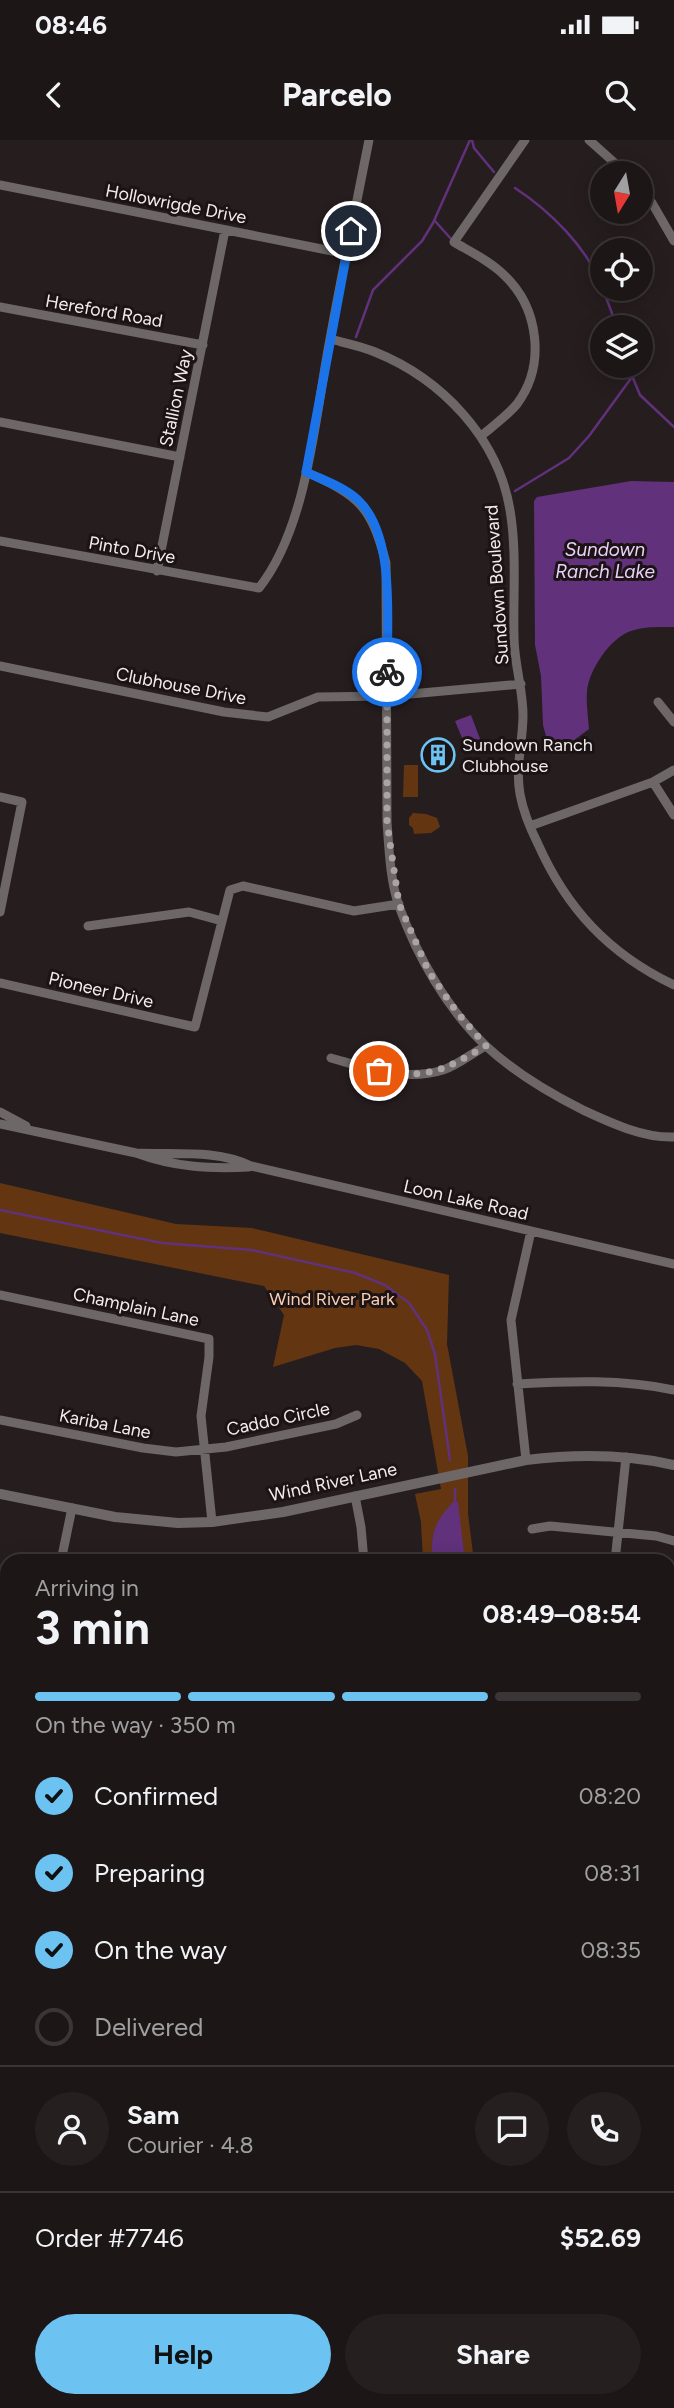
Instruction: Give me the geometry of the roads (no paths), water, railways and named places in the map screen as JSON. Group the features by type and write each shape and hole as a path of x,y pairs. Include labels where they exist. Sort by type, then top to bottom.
{"street":[{"path":"369,140 306,472 334,484 358,501 377,528 386,564 387,822 399,904 429,972 456,1011 486,1046 547,1093 608,1122 650,1135 674,1138"},
{"path":"481,436 518,403 532,375 536,347 527,308 511,281 490,263 454,242 525,140"},
{"path":"589,140 613,161"},
{"name":"Hollowrigde Drive","path":"0,185 347,254"},
{"path":"653,205 674,241"},
{"name":"Stallion Way","path":"157,571 225,230"},
{"name":"Hereford Road","path":"0,307 203,345"},
{"name":"Sundown Boulevard","path":"330,339 373,351 403,365 439,390 459,408 481,436 495,460 505,487 514,541 515,660 521,684 523,716 518,774 520,796 530,826 546,863 575,910 640,968 674,985"},
{"path":"0,422 180,457"},
{"name":"Pinto Drive","path":"0,541 259,588 271,573 285,543 306,472"},
{"name":"Clubhouse Drive","path":"0,666 224,712 268,718 318,697 388,696 521,684"},
{"path":"658,702 674,722"},
{"path":"530,826 653,782 674,770"},
{"path":"653,782 674,815"},
{"path":"0,797 22,802 0,912"},
{"path":"88,926 189,912 222,921 230,890 243,886 354,911 399,904"},
{"name":"Pioneer Drive","path":"0,983 195,1027 222,921"},
{"path":"331,1058 379,1071 407,1075 444,1070 486,1046"},
{"name":"Loon Lake Road","path":"0,1112 31,1129"},
{"name":"Loon Lake Road","path":"0,1124 136,1153 187,1167 251,1167 674,1264"},
{"path":"526,1460 511,1320 531,1231"},
{"name":"Champlain Lane","path":"0,1295 209,1339 201,1416 212,1522"},
{"path":"517,1384 573,1381 622,1383 674,1390"},
{"name":"Caddo Circle","path":"204,1450 336,1424 357,1415"},
{"name":"Kariba Lane","path":"0,1420 143,1448 176,1452 204,1450"},
{"name":"Wind River Lane","path":"0,1494 148,1521 212,1522 256,1517 526,1460 554,1457 626,1457 674,1465"},
{"path":"616,1554 626,1457"},
{"path":"355,1496 363,1554"},
{"path":"62,1554 72,1508"},
{"path":"532,1529 550,1526 656,1536 674,1541"}],"water":[{"name":"Sundown Ranch Lake","path":"631,481 674,482 674,627 636,629 616,640 596,665 589,683 589,729 573,741 547,740 535,645 534,501 537,497"},
{"path":"471,715 482,744 467,750 455,721"},
{"path":"453,1502 458,1502 464,1554 432,1554 435,1528"}],"waterway":[{"path":"356,337 373,290 422,241 433,223 470,140"},
{"path":"472,140 474,148 494,172"},
{"path":"515,188 566,231 590,263"},
{"path":"435,221 452,240"},
{"path":"607,301 613,315"},
{"path":"515,491 569,458 589,436 631,378"},
{"path":"633,378 640,395 674,427"},
{"path":"0,1210 162,1243 252,1250 355,1273 385,1285 409,1303 427,1330 435,1354 450,1460"},
{"path":"455,1489 455,1501"}],"place":[{"name":"Sundown Ranch Clubhouse","path":"438,755"}],"park label":[{"name":"Wind River Park","path":"332,1299"}]}
